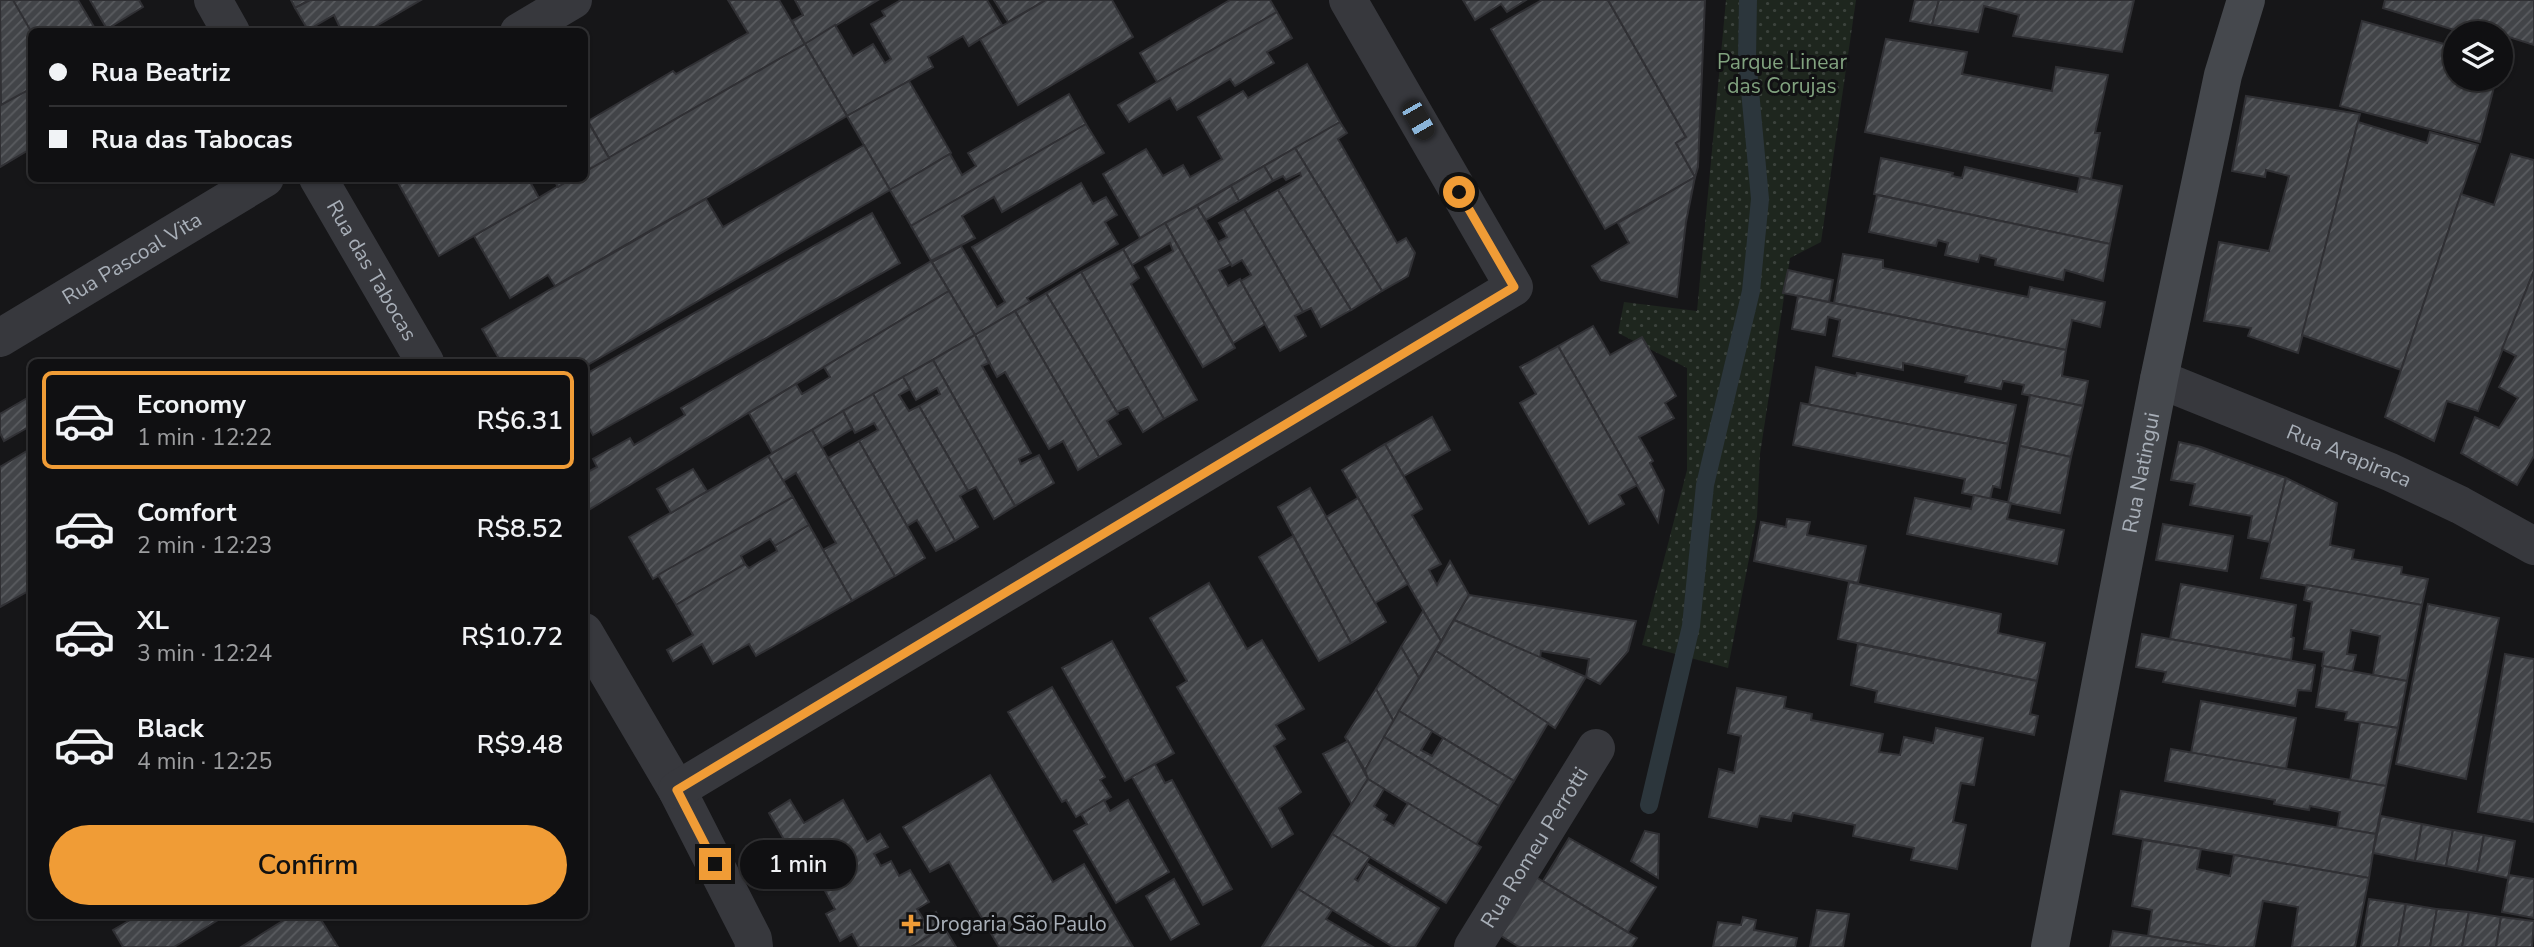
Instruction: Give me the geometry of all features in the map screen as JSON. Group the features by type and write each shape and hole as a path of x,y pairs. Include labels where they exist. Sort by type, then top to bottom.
{"street":[{"path":"213,0 229,28"},
{"path":"526,28 573,0"},
{"path":"677,790 1514,287 1348,0"},
{"name":"Rua Natingui","path":"2050,947 2159,379 2223,75 2246,0"},
{"name":"Rua Pascoal Vita","path":"0,338 258,182"},
{"name":"Rua das Tabocas","path":"320,182 423,359"},
{"name":"Rua Arapiraca","path":"2159,379 2390,472 2460,505 2534,546"},
{"path":"588,639 677,790 753,939 754,947"},
{"name":"Rua Romeu Perrotti","path":"1473,947 1596,748"}],"green space":[{"name":"Parque Linear das Corujas","path":"1726,0 1856,0 1821,242 1790,258 1760,454 1757,517 1728,668 1642,645 1687,470 1687,368 1618,333 1624,302 1697,311"}],"building":[{"path":"0,0 78,0 95,28 28,28 28,150 0,167"},
{"path":"0,0 13,0 29,28 28,90 1,105"},
{"path":"90,0 139,0 143,7 106,28"},
{"path":"291,0 310,0 295,8"},
{"path":"310,0 421,0 373,28 340,28 334,15 307,28 295,8"},
{"path":"728,0 779,0 805,44 609,158 588,121 673,71 676,74 748,33"},
{"path":"795,0 878,0 805,44 792,21 803,15"},
{"path":"901,0 987,0 1002,25 969,46 963,36 928,57 933,67 847,116 805,44 835,25 853,56 873,44 885,63 891,59 871,24 885,16 882,11"},
{"path":"994,0 1046,0 1008,22"},
{"path":"1046,0 1112,0 1133,37 1018,105 980,39"},
{"path":"1230,0 1270,0 1277,12 1157,82 1140,53"},
{"path":"1463,0 1526,0 1507,12 1501,4 1475,20"},
{"path":"1542,0 1608,0 1686,137 1676,143 1695,177 1605,229 1491,29"},
{"path":"1608,0 1705,0 1698,167 1695,177 1676,143 1686,137"},
{"path":"1915,0 1939,0 1932,25 1910,21"},
{"path":"1939,0 2134,0 2122,52 2013,36 2019,15 1984,6 1978,32 1932,25"},
{"path":"2385,0 2534,0 2534,45 2513,38 2513,21 2443,21 2443,27 2383,8"},
{"path":"1277,12 1292,38 1267,52 1274,63 1235,86 1230,79 1177,110 1170,98 1129,122 1118,105"},
{"path":"2362,21 2443,44 2443,91 2493,91 2480,142 2340,106"},
{"path":"1886,39 1967,52 1962,74 2052,91 2056,67 2108,75 2095,133 2100,133 2091,179 1865,132"},
{"path":"805,44 847,116 555,286 548,275 510,298 474,236 565,182 588,182 588,170"},
{"path":"1307,64 1340,122 1140,238 1103,174 1146,149 1163,176 1183,165 1190,177 1222,159 1198,117 1243,91 1248,98"},
{"path":"909,81 951,153 890,190 847,116"},
{"path":"1069,94 1086,124 911,226 890,190 950,154 962,175 976,166 968,153"},
{"path":"2246,96 2360,114 2298,353 2248,336 2251,328 2204,321 2219,242 2269,251 2289,176 2266,170 2265,177 2232,171"},
{"path":"588,122 609,158 588,170"},
{"path":"1340,122 1347,133 1338,139 1397,243 1406,238 1415,253 1408,276 1382,291 1295,148"},
{"path":"2358,122 2427,143 2430,132 2478,145 2401,370 2302,335"},
{"path":"1086,124 1104,153 1002,212 994,197 962,216 975,238 931,261 911,226"},
{"path":"864,145 890,190 588,365 588,359 499,359 482,329 706,199 723,227"},
{"path":"1295,148 1382,291 1351,310 1278,190 1301,176 1300,173 1286,180 1283,176 1273,181 1264,166"},
{"path":"2511,154 2534,160 2534,271 2478,411 2447,401 2434,441 2385,417 2461,194 2494,205"},
{"path":"1881,158 1953,173 1952,176 1962,178 1965,167 2077,192 2080,177 2122,186 2110,244 1874,194"},
{"path":"1264,166 1273,181 1239,201 1231,186"},
{"path":"1695,177 1686,222 1677,297 1601,280 1592,266 1629,243 1618,223"},
{"path":"398,182 530,182 539,198 439,256"},
{"path":"1081,183 1093,204 1106,197 1117,215 1105,222 1118,244 1027,298 1030,302 975,335 932,262 961,246 997,307 1005,302 972,247"},
{"path":"1231,186 1239,201 1206,220 1197,206"},
{"path":"1278,190 1351,310 1321,327 1311,308 1303,312 1244,209"},
{"path":"1877,195 2110,244 2103,281 2065,270 2063,280 1995,265 1996,259 1980,255 1978,262 1945,255 1948,243 1938,240 1936,246 1869,232"},
{"path":"1197,206 1231,264 1219,270 1228,286 1240,279 1265,324 1233,343 1165,223"},
{"path":"1244,209 1303,312 1295,316 1306,336 1280,351 1241,281 1251,275 1242,260 1232,266 1218,242 1227,237 1219,223"},
{"path":"872,213 900,263 593,435 588,426 588,373"},
{"path":"1165,223 1235,348 1203,367 1145,267 1173,251 1170,243 1132,265 1123,249"},
{"path":"1123,249 1139,278 1131,284 1197,400 1164,419 1081,272"},
{"path":"1843,254 1883,260 1883,268 2028,297 2030,287 2105,302 2100,327 2072,320 2066,350 1834,303"},
{"path":"931,261 949,291 588,510 588,472 597,467 593,459 630,438 634,445 685,415 681,408"},
{"path":"1788,270 1833,280 1829,302 1783,293"},
{"path":"2534,271 2534,456 2517,485 2461,453 2475,417 2499,428 2518,398 2499,387 2516,356 2502,349"},
{"path":"1081,272 1164,419 1143,432 1128,407 1117,412 1046,293"},
{"path":"949,291 975,335 772,453 749,413 796,384 802,394 830,377 824,367"},
{"path":"1046,293 1118,414 1107,421 1121,444 1099,457 1015,311"},
{"path":"1798,296 2066,350 2062,376 2088,381 2083,406 2022,394 2024,385 2003,381 2001,389 1965,382 1967,376 1903,363 1903,370 1833,356 1840,320 1828,317 1825,335 1792,329"},
{"path":"1015,311 1099,457 1078,470 1063,441 1049,449 1005,372 997,377 975,335"},
{"path":"1593,326 1610,355 1642,337 1676,396 1665,403 1674,418 1639,437 1653,461 1650,463 1664,490 1658,522 1558,346"},
{"path":"975,335 989,363 982,366 1031,453 1019,459 1021,464 1039,455 1054,483 1015,506 933,360"},
{"path":"1558,346 1637,485 1619,495 1624,504 1589,524 1520,403 1536,394 1520,367"},
{"path":"933,360 1015,506 994,519 976,487 968,491 919,406 940,394 937,388 916,400 903,377"},
{"path":"1816,367 2016,405 2008,444 1809,405"},
{"path":"903,377 910,389 899,395 909,411 919,406 968,491 960,496 978,527 955,541 873,394"},
{"path":"873,394 955,541 936,551 917,520 907,526 859,441 878,430 874,423 855,433 843,411"},
{"path":"2030,395 2083,406 2071,457 2020,446"},
{"path":"28,398 28,427 4,441 0,433 0,414"},
{"path":"1801,403 2008,444 2000,488 1993,486 1990,499 1962,493 1965,479 1793,445"},
{"path":"843,411 852,429 822,447 812,430"},
{"path":"1432,417 1450,450 1404,476 1385,444"},
{"path":"812,430 895,576 852,601 823,550 836,543 796,473 783,481 768,456"},
{"path":"859,441 925,558 895,576 828,458"},
{"path":"2179,442 2201,447 2286,478 2270,542 2248,538 2252,516 2190,505 2195,484 2171,480"},
{"path":"1385,444 1422,509 1412,515 1441,564 1429,570 1437,585 1450,561 1469,595 1441,641 1342,470"},
{"path":"2020,446 2071,457 2060,513 2008,503"},
{"path":"28,450 28,591 0,607 0,467"},
{"path":"768,456 793,497 653,579 629,537"},
{"path":"693,469 707,491 671,513 657,489"},
{"path":"2286,478 2337,503 2330,545 2354,550 2352,559 2402,567 2401,574 2428,579 2422,605 2261,578"},
{"path":"1310,488 1386,622 1351,643 1278,507"},
{"path":"1974,495 2011,503 2007,519 2064,530 2057,564 1907,534 1915,498 1971,509"},
{"path":"793,497 809,525 775,546 770,539 741,556 745,564 676,605 658,575"},
{"path":"1358,498 1408,584 1375,603 1326,517"},
{"path":"1787,519 1810,522 1807,535 1866,546 1858,583 1754,561 1761,522 1786,527"},
{"path":"2163,524 2233,536 2227,571 2156,560"},
{"path":"809,525 852,601 756,656 749,644 713,664 702,644 673,661 667,650 693,635 676,605 745,564 749,568 777,551 775,546"},
{"path":"1293,536 1351,643 1319,661 1259,557"},
{"path":"1849,582 2001,614 1998,633 2045,643 2037,681 1838,639"},
{"path":"1209,583 1247,649 1262,640 1304,709 1276,725 1285,739 1274,746 1301,792 1279,808 1293,834 1272,847 1177,687 1187,681 1150,618"},
{"path":"2181,584 2296,605 2291,660 2170,639"},
{"path":"2307,585 2422,605 2407,681 2373,675 2380,636 2351,630 2347,654 2356,655 2352,672 2322,666 2324,652 2304,649 2312,602 2304,600"},
{"path":"1469,595 1636,621 1628,651 1600,684 1586,677 1589,659 1541,651 1540,658 1454,620"},
{"path":"2428,604 2499,618 2466,779 2396,764"},
{"path":"1423,611 1441,641 1419,678 1401,647"},
{"path":"1454,620 1586,677 1555,728 1436,651"},
{"path":"2142,634 2315,665 2311,691 2298,690 2295,706 2163,682 2166,672 2136,667"},
{"path":"1112,641 1174,753 1125,781 1062,668"},
{"path":"1858,644 2037,681 2030,714 2038,716 2034,735 1875,702 1877,691 1851,685"},
{"path":"1401,647 1419,678 1394,722 1376,689"},
{"path":"1436,651 1548,723 1514,781 1399,711"},
{"path":"2505,654 2534,659 2534,822 2478,812"},
{"path":"2323,666 2407,681 2398,728 2345,720 2347,712 2316,707"},
{"path":"1052,687 1105,777 1100,780 1111,797 1076,817 1066,800 1062,802 1008,712"},
{"path":"1737,688 1786,697 1784,708 1812,714 1811,720 1883,734 1879,752 1900,755 1904,737 1933,743 1936,728 1983,738 1974,785 1961,783 1953,822 1966,825 1957,869 1911,860 1914,848 1853,836 1855,825 1793,813 1791,821 1760,816 1757,827 1709,817 1719,769 1734,773 1741,736 1728,733"},
{"path":"1376,689 1394,722 1365,770 1345,737"},
{"path":"2201,701 2296,718 2286,769 2191,753"},
{"path":"1399,711 1432,731 1421,750 1432,756 1443,738 1514,781 1499,806 1384,737"},
{"path":"2360,722 2398,728 2386,786 2350,781"},
{"path":"1384,737 1499,806 1476,845 1368,779 1365,770"},
{"path":"1348,741 1368,779 1352,805 1323,754"},
{"path":"2171,749 2386,786 2376,834 2337,828 2340,812 2310,806 2309,810 2274,804 2275,800 2165,781"},
{"path":"1155,764 1165,783 1172,780 1232,889 1203,905 1132,777"},
{"path":"990,775 1053,882 1084,864 1133,947 999,947 949,862 930,872 903,827"},
{"path":"1368,779 1384,789 1374,806 1387,815 1384,820 1394,826 1408,803 1481,847 1446,903 1332,834"},
{"path":"2121,791 2376,834 2369,878 2113,834"},
{"path":"790,800 804,823 843,800 867,842 880,834 888,847 874,854 881,866 891,861 899,876 910,870 929,902 917,909 924,920 936,912 944,927 911,947 859,947 852,934 840,941 826,914 835,909 818,878 821,877 803,846 791,852 769,813"},
{"path":"1104,800 1110,811 1128,800 1169,872 1116,903 1074,831 1087,824 1081,814"},
{"path":"2381,816 2422,824 2415,861 2373,853"},
{"path":"2422,824 2453,830 2446,866 2415,861"},
{"path":"2453,830 2484,835 2477,872 2446,866"},
{"path":"1645,831 1659,834 1658,878 1631,861"},
{"path":"1332,834 1370,857 1355,879 1358,881 1368,864 1439,908 1415,947 1393,947 1298,889"},
{"path":"2484,835 2515,841 2508,878 2477,872"},
{"path":"1569,838 1656,887 1628,932 1543,881"},
{"path":"2143,840 2201,849 2197,869 2230,876 2234,855 2369,878 2355,947 2292,947 2298,907 2263,901 2254,947 2219,947 2148,936 2152,910 2132,906"},
{"path":"2509,875 2534,879 2534,918 2502,912"},
{"path":"1534,876 1637,938 1631,947 1519,947 1498,934"},
{"path":"1174,879 1199,924 1171,940 1146,896"},
{"path":"1298,889 1332,910 1326,919 1373,947 1262,947"},
{"path":"2369,899 2406,904 2398,947 2361,947"},
{"path":"2406,904 2437,909 2430,947 2398,947"},
{"path":"2437,909 2469,912 2462,947 2430,947"},
{"path":"1817,910 1849,914 1843,947 1810,947"},
{"path":"2469,912 2501,917 2496,947 2462,947"},
{"path":"1743,917 1756,920 1754,930 1797,938 1795,947 1713,947 1718,922 1741,925"},
{"path":"2501,917 2534,921 2532,947 2496,947"},
{"path":"132,919 220,919 174,947 123,947 113,930"},
{"path":"286,919 320,919 338,947 241,947"},
{"path":"944,927 956,947 911,947"},
{"path":"2113,931 2148,936 2219,947 2110,947"}],"waterway":[{"path":"1649,805 1691,626 1705,485 1751,291 1760,199 1747,58 1748,0"}],"place":[{"name":"Drogaria São Paulo","path":"911,924"}],"route":[{"path":"715,864 677,790 1514,287 1459,192"}]}
